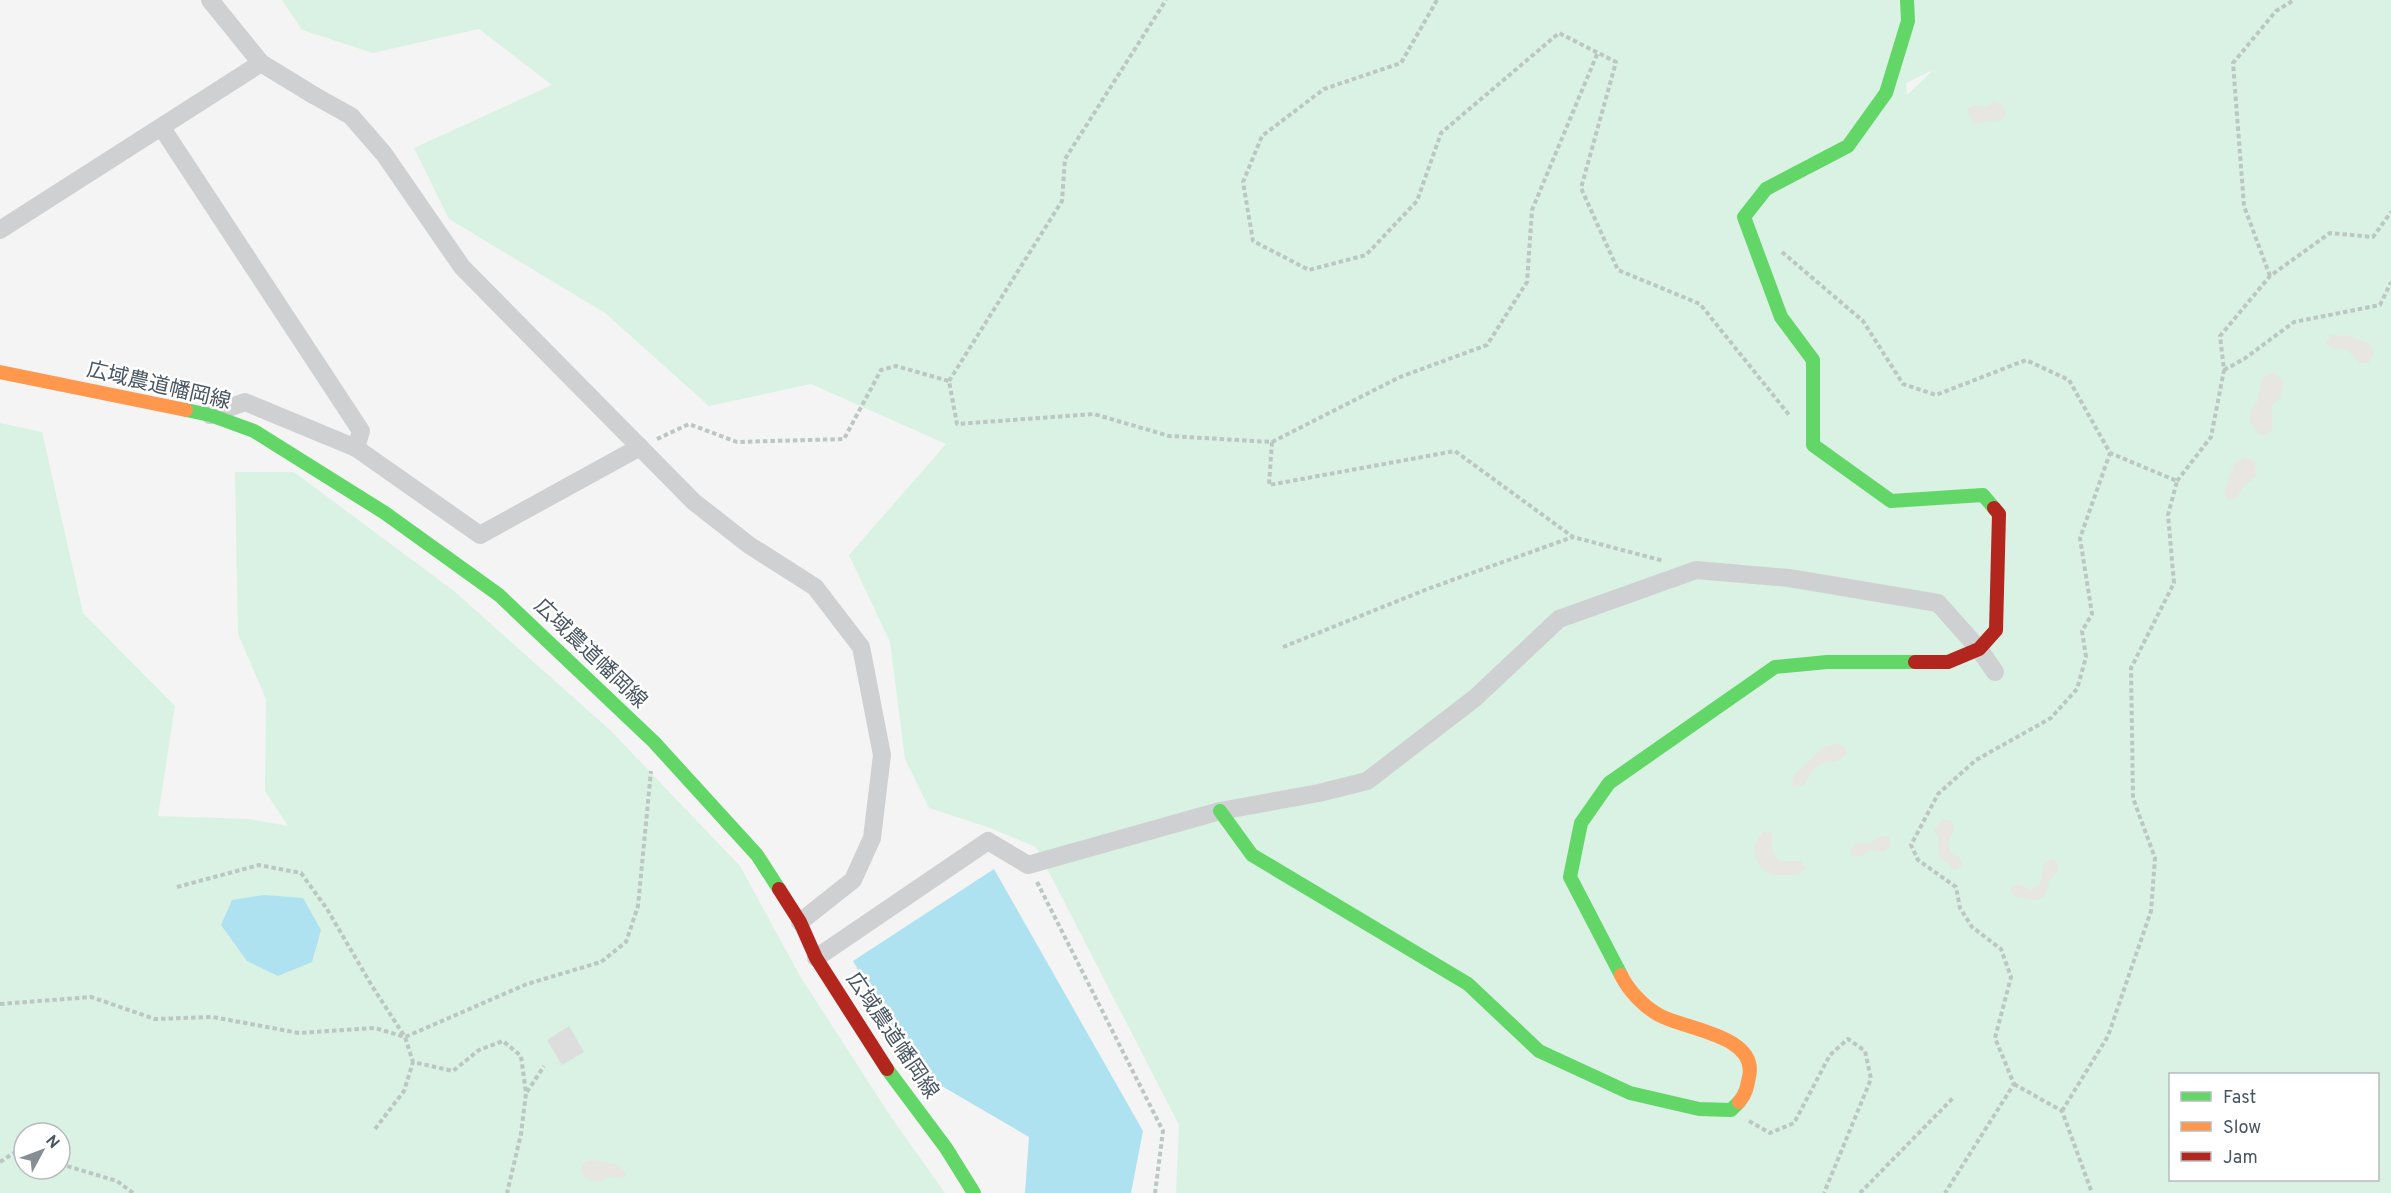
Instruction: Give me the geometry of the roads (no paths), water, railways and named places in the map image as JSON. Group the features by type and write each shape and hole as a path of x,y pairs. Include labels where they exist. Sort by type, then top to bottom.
{"street":[{"path":"210,0 261,63 351,116 384,154 462,267 694,502 749,545 815,587 861,647 882,755 872,838 852,880 800,922"},
{"path":"1220,811 1252,855 1468,984 1539,1052 1630,1093 1699,1109 1731,1110 1745,1095 1751,1070 1744,1052 1712,1032 1659,1016 1627,987 1570,877 1581,823 1609,783 1774,667 1827,662 1948,662 1979,649 1996,630 1999,514 1983,495 1891,501 1813,445 1814,360 1781,317 1744,217 1766,189 1848,146 1886,93 1908,21 1907,0"},
{"path":"0,230 261,63"},
{"path":"162,128 361,430 356,448"},
{"name":"広域農道幡岡線","path":"0,372 210,415 254,431 385,513 499,594 654,742 758,855 800,922 816,958 886,1067 946,1148 974,1193"},
{"path":"210,415 244,402 356,448 480,535 640,447"},
{"path":"816,958 988,842 1028,865 1220,811 1319,793 1367,781 1475,698 1559,619 1696,570 1789,578 1938,603 1979,649 1995,672"}],"water":[{"path":"994,869 1143,1131 1131,1193 1025,1193 1029,1137 916,1071 853,961"},
{"path":"264,895 303,898 321,930 312,962 278,976 247,961 221,925 232,900"}]}
